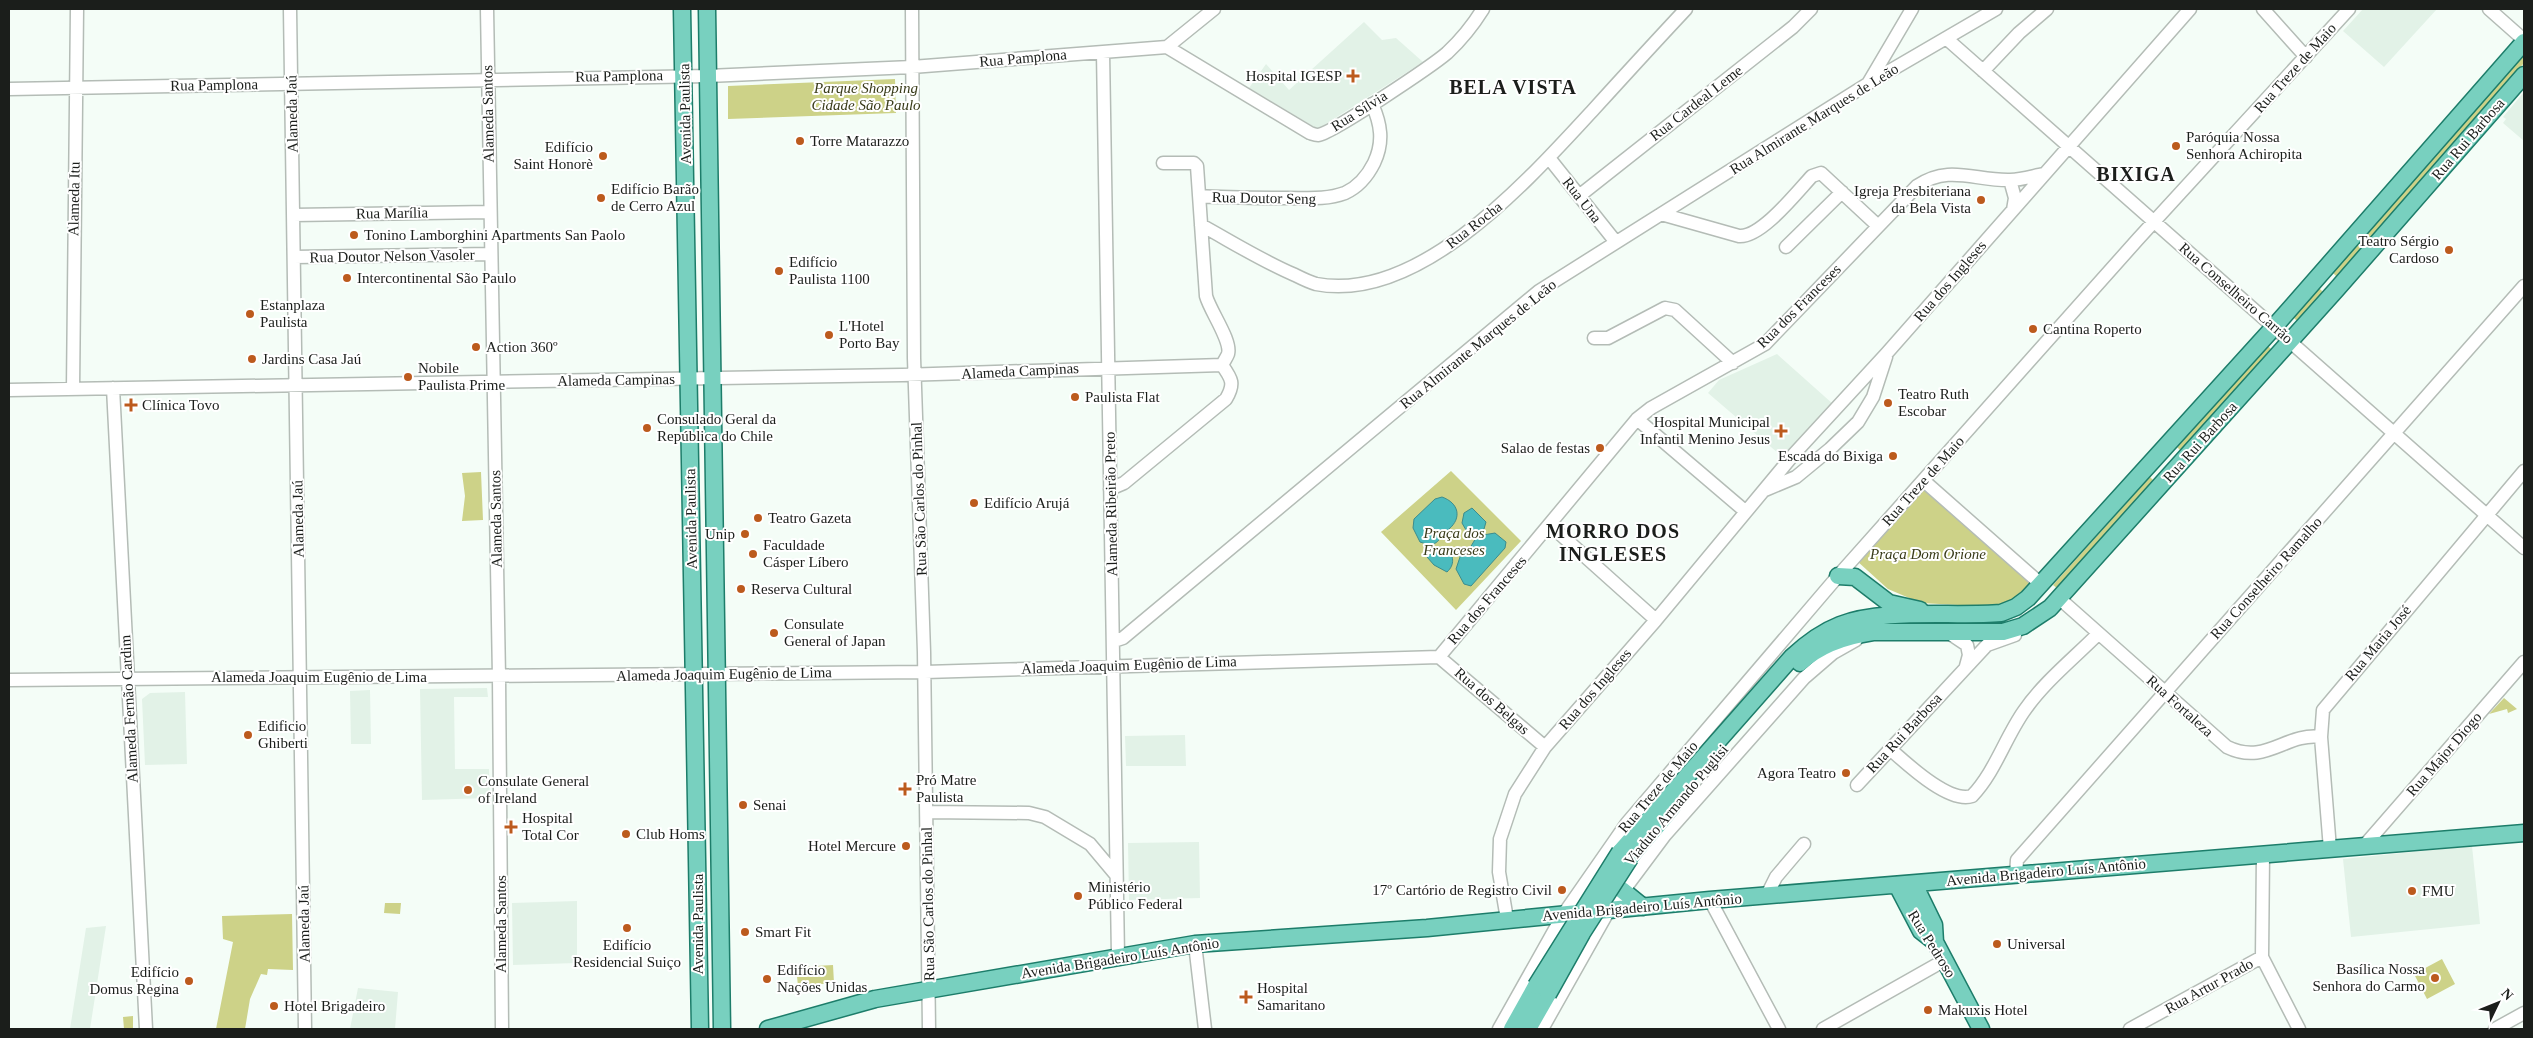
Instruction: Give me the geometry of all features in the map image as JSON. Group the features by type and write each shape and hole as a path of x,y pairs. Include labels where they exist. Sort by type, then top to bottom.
{"main road":[{"name":"Avenida Paulista","path":"682,9 700,1029"},
{"name":"Avenida Paulista","path":"707,9 722,1029"},
{"name":"Rua Rui Barbosa","path":"2042,586 2320,275 2524,41"},
{"name":"Rua Rui Barbosa","path":"2055,603 2290,342 2524,75"},
{"path":"2320,275 2336,290"},
{"path":"2166,447 2172,459 2182,462"},
{"path":"2147,468 2161,470 2165,473 2167,479"},
{"path":"1838,576 1855,578 1889,603 1920,610 1931,616 2001,613 2016,607 2042,586"},
{"path":"1873,632 2003,632 2023,626 2055,603"},
{"name":"Viaduto Armando Puglisi","path":"1512,1029 1582,933 1625,855 1792,657 1816,637 1839,625 1880,618 1931,616"},
{"name":"Viaduto Armando Puglisi","path":"1625,855 1796,668 1820,648 1837,640 1873,632"},
{"name":"Avenida Brigadeiro Luís Antônio","path":"768,1029 875,999 1195,944 1427,928 1710,900 2524,833"},
{"path":"1914,884 1934,924 1935,942"},
{"name":"Rua Pedroso","path":"1897,885 1921,931 1935,942 1981,1029"},
{"path":"1622,890 1643,907"},
{"name":"Viaduto Armando Puglisi","path":"1528,1029 1542,990"}],"street":[{"name":"Alameda Itu","path":"73,389 77,9"},
{"name":"Alameda Jaú","path":"290,9 305,1029"},
{"name":"Alameda Santos","path":"487,9 499,677 502,1029"},
{"name":"Rua São Carlos do Pinhal","path":"912,9 916,375 925,672 930,1029"},
{"path":"1167,47 1214,9"},
{"name":"Rua Sílvia","path":"1167,47 1310,133 1318,135 1327,132 1372,104 1446,54 1465,34 1483,9"},
{"name":"Rua Rocha","path":"1201,225 1261,259 1315,284 1361,285 1400,272 1448,246 1495,210 1549,158 1686,9"},
{"name":"Rua Cardeal Leme","path":"1579,196 1793,27 1811,9"},
{"path":"1869,83 1912,9"},
{"name":"Rua Almirante Marques de Leão","path":"1114,640 1123,638 1521,304 1615,242 1869,83 1996,9"},
{"path":"1983,71 2019,32 2047,9"},
{"name":"Rua dos Ingleses","path":"1507,919 1500,872 1500,839 1515,794 1545,747 1656,620 1794,454 1887,352 2190,9"},
{"path":"2263,9 2306,57"},
{"name":"Rua Treze de Maio","path":"1499,1029 1579,889 1627,823 1838,576 2154,222 2349,9"},
{"path":"2489,9 2524,41"},
{"name":"Rua Conselheiro Carrão","path":"1947,39 2524,548"},
{"name":"Rua Pamplona","path":"9,89 708,76 912,67 1167,47"},
{"name":"Alameda Ribeirão Preto","path":"1103,52 1118,956"},
{"name":"Rua Doutor Seng","path":"1222,365 1229,352 1228,344 1209,308 1206,296 1199,196 1241,199 1323,198 1347,192 1363,180 1372,167 1380,145 1379,120 1372,104"},
{"name":"Rua Una","path":"1549,158 1615,242"},
{"path":"1163,164 1196,164 1199,196"},
{"path":"1660,214 1744,236 1757,231 1816,174 1824,174 1877,225"},
{"name":"Rua dos Franceses","path":"1439,657 1550,526 1637,419 1650,408 1765,344 1877,225 1917,186 1935,175 1948,174 2010,180 2044,174"},
{"path":"2010,180 2015,198 2013,210"},
{"path":"1786,246 1842,192"},
{"name":"Rua Marília","path":"293,215 490,212"},
{"name":"Rua Doutor Nelson Vasoler","path":"294,257 491,254"},
{"name":"Rua Conselheiro Ramalho","path":"2016,875 2017,860 2524,286"},
{"path":"1594,338 1608,338 1664,308 1670,307 1733,363"},
{"name":"Rua dos Ingleses","path":"1765,490 1796,477 1830,449 1858,422 1873,397 1887,352"},
{"path":"1110,489 1124,484 1226,399 1232,389 1232,378 1222,365"},
{"name":"Alameda Campinas","path":"9,390 916,375 1109,367 1222,365"},
{"name":"Alameda Fernão Cardim","path":"113,388 146,1029"},
{"path":"1637,419 1745,511"},
{"name":"Rua Maria José","path":"2330,849 2321,737 2323,710 2524,472"},
{"path":"1924,481 2042,586"},
{"path":"1550,526 1656,620"},
{"name":"Rua Fortaleza","path":"2055,603 2098,634 2215,738 2237,752 2260,753 2276,749 2303,737 2321,737"},
{"name":"Rua Rui Barbosa","path":"1857,784 1987,645 2031,628 2047,616 2055,603"},
{"path":"1542,1029 1609,910 1622,890 1665,835 1804,678 1833,652 1873,632"},
{"path":"1948,632 1967,645 1969,655 1966,666"},
{"path":"1890,749 1921,776 1936,785 1962,797 1972,796 1987,775 2025,709 2098,634"},
{"name":"Alameda Joaquim Eugênio de Lima","path":"9,680 925,672 1439,657"},
{"name":"Rua dos Belgas","path":"1439,657 1545,747"},
{"name":"Rua Major Diogo","path":"2364,846 2524,662"},
{"path":"927,812 1029,813 1044,817 1094,846 1116,875"},
{"path":"1766,896 1776,877 1804,844"},
{"path":"2264,854 2262,957 2299,1029"},
{"path":"1596,865 1601,874 1610,881 1619,881 1633,876"},
{"path":"1579,889 1602,886 1622,890"},
{"path":"1710,900 1779,1029"},
{"path":"1547,942 1562,934 1571,934 1576,938 1580,948 1580,962"},
{"path":"1195,944 1205,1029"},
{"name":"Rua Artur Prado","path":"2130,1029 2262,957"},
{"path":"1823,1029 1945,960"},
{"path":"2495,1029 2524,1015"}],"shaded area":[{"path":"2363,9 2437,9 2384,67 2343,31"},
{"name":"Hospital IGESP","path":"1364,22 1382,40 1396,38 1423,62 1318,129 1249,88 1266,64 1289,90"},
{"path":"2524,92 2524,141 2503,123 2506,119 2503,117"},
{"name":"Hospital Municipal Infantil Menino Jesus","path":"1777,354 1833,404 1785,459 1708,393 1719,380"},
{"path":"487,688 488,697 454,697 455,769 489,769 490,798 422,800 420,689"},
{"path":"370,690 371,744 351,744 350,691"},
{"path":"185,692 187,764 145,765 142,699 150,693"},
{"path":"1185,735 1186,766 1126,766 1125,736"},
{"path":"1199,842 1200,898 1129,900 1128,843"},
{"name":"FMU","path":"2472,846 2480,924 2351,937 2343,859"},
{"path":"577,901 577,963 513,965 512,903"},
{"path":"106,926 90,1029 70,1029 86,928"},
{"path":"358,988 398,992 395,1029 350,1029"}],"green space":[{"path":"2523,56 2524,63 2337,277 2333,273"},
{"name":"Parque Shopping Cidade São Paulo","path":"895,79 896,113 728,119 728,86"},
{"path":"2319,288 2323,292 2297,321 2293,317"},
{"path":"2268,346 2272,350 2181,451 2177,447"},
{"name":"Praça dos Franceses","path":"1451,471 1521,541 1456,610 1381,532"},
{"path":"481,472 483,520 462,521 465,496 462,473"},
{"path":"2150,477 2154,481 2058,589 2053,585"},
{"name":"Praça Dom Orione","path":"1923,487 2035,584 2006,605 1977,606 1921,603 1888,589 1857,561"},
{"path":"2504,698 2517,709 2508,713 2507,709 2489,714"},
{"path":"385,903 401,903 400,914 384,913"},
{"path":"292,914 293,970 268,969 267,975 261,974 250,999 245,1029 216,1029 233,942 223,939 222,916"},
{"path":"2442,959 2455,984 2427,999 2414,974"},
{"path":"833,965 834,983 798,986 796,967"},
{"path":"133,1016 133,1029 124,1029 123,1017"}],"water":[{"path":"1442,497 1455,507 1457,511 1456,520 1438,542 1426,544 1420,542 1413,528 1414,519 1435,499"},
{"path":"1472,508 1486,522 1484,529 1477,533 1466,530 1462,523 1464,513"},
{"path":"1495,533 1506,542 1505,548 1471,586 1464,584 1456,569 1461,554 1470,548 1477,536"},
{"path":"1438,547 1447,549 1452,557 1450,569 1447,572 1434,565 1427,557"}],"place":[{"name":"Hospital IGESP","path":"1353,76"},
{"name":"Torre Matarazzo","path":"800,141"},
{"name":"Paróquia Nossa Senhora Achiropita","path":"2176,146"},
{"name":"Edifício Saint Honorè","path":"603,156"},
{"name":"Edifício Barão de Cerro Azul","path":"601,198"},
{"name":"Igreja Presbiteriana da Bela Vista","path":"1981,200"},
{"name":"Tonino Lamborghini Apartments San Paolo","path":"354,235"},
{"name":"Teatro Sérgio Cardoso","path":"2449,250"},
{"name":"Edifício Paulista 1100","path":"779,271"},
{"name":"Intercontinental São Paulo","path":"347,278"},
{"name":"Estanplaza Paulista","path":"250,314"},
{"name":"Cantina Roperto","path":"2033,329"},
{"name":"L'Hotel Porto Bay","path":"829,335"},
{"name":"Action 360º","path":"476,347"},
{"name":"Jardins Casa Jaú","path":"252,359"},
{"name":"Nobile Paulista Prime","path":"408,377"},
{"name":"Paulista Flat","path":"1075,397"},
{"name":"Teatro Ruth Escobar","path":"1888,403"},
{"name":"Clínica Tovo","path":"131,405"},
{"name":"Consulado Geral da República do Chile","path":"647,428"},
{"name":"Hospital Municipal Infantil Menino Jesus","path":"1781,431"},
{"name":"Salao de festas","path":"1600,448"},
{"name":"Escada do Bixiga","path":"1893,456"},
{"name":"Edifício Arujá","path":"974,503"},
{"name":"Teatro Gazeta","path":"758,518"},
{"name":"Unip","path":"745,534"},
{"name":"Faculdade Cásper Líbero","path":"753,554"},
{"name":"Reserva Cultural","path":"741,589"},
{"name":"Consulate General of Japan","path":"774,633"},
{"name":"Edificio Ghiberti","path":"248,735"},
{"name":"Agora Teatro","path":"1846,773"},
{"name":"Pró Matre Paulista","path":"905,789"},
{"name":"Consulate General of Ireland","path":"468,790"},
{"name":"Senai","path":"743,805"},
{"name":"Hospital Total Cor","path":"511,827"},
{"name":"Club Homs","path":"626,834"},
{"name":"Hotel Mercure","path":"906,846"},
{"name":"17º Cartório de Registro Civil","path":"1562,890"},
{"name":"FMU","path":"2412,891"},
{"name":"Ministério Público Federal","path":"1078,896"},
{"name":"Edifício Residencial Suiço","path":"627,928"},
{"name":"Smart Fit","path":"745,932"},
{"name":"Universal","path":"1997,944"},
{"name":"Basílica Nossa Senhora do Carmo","path":"2435,978"},
{"name":"Edifício Nações Unidas","path":"767,979"},
{"name":"Edifício Domus Regina","path":"189,981"},
{"name":"Hospital Samaritano","path":"1246,997"},
{"name":"Hotel Brigadeiro","path":"274,1006"},
{"name":"Makuxis Hotel","path":"1928,1010"}],"district":[{"name":"BELA VISTA","path":"1513,87"},
{"name":"BIXIGA","path":"2136,174"},
{"name":"MORRO DOS INGLESES","path":"1613,542"}]}
